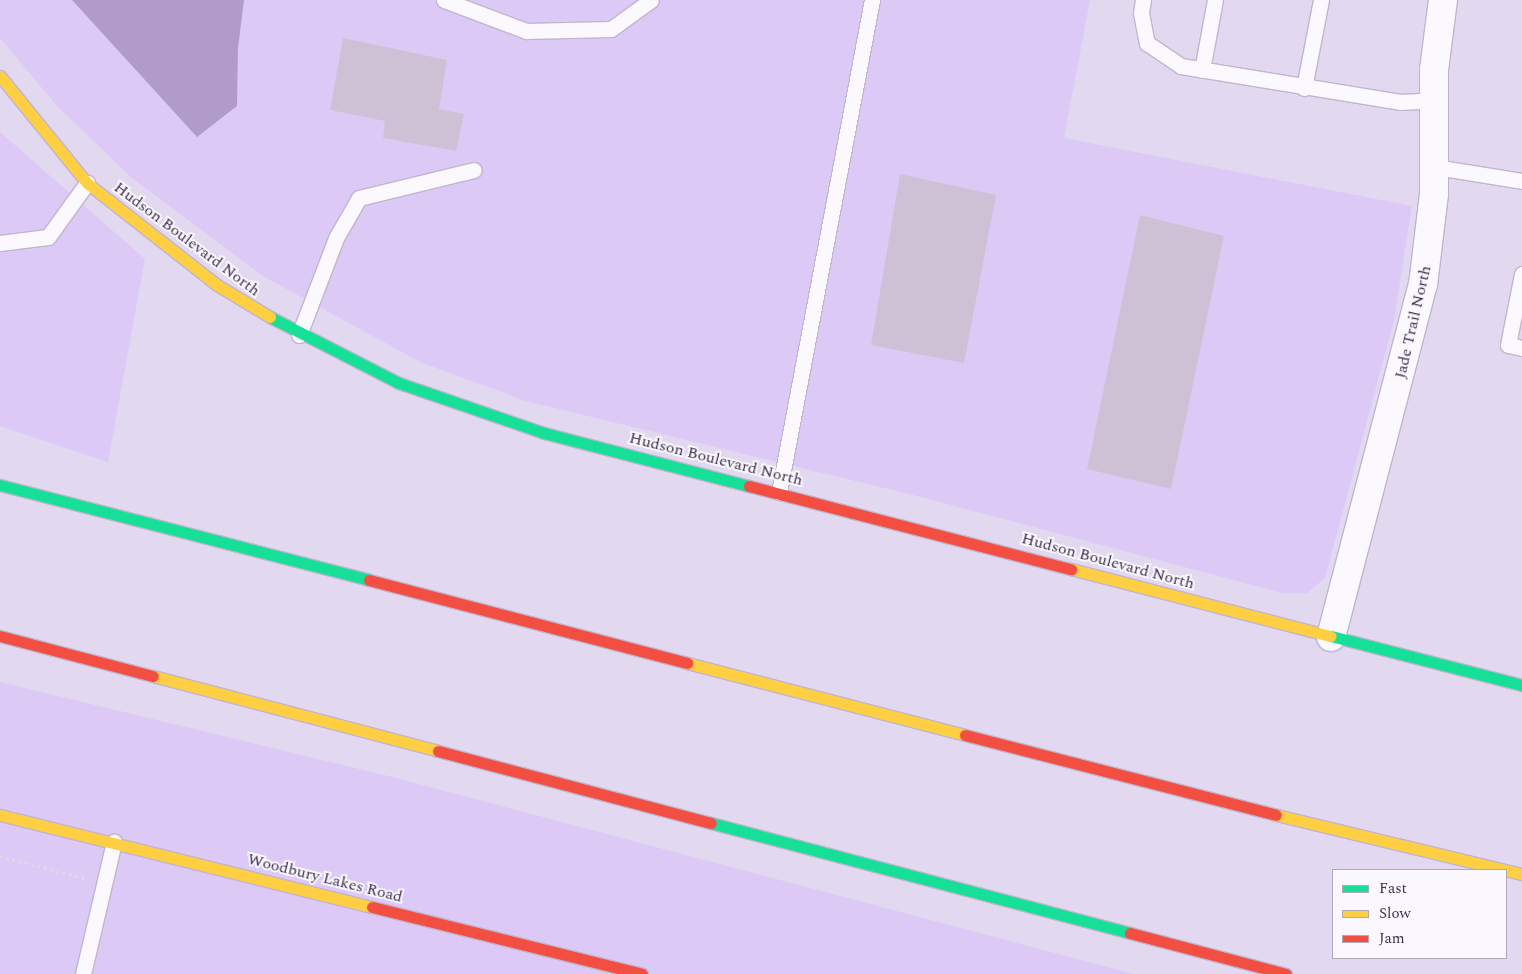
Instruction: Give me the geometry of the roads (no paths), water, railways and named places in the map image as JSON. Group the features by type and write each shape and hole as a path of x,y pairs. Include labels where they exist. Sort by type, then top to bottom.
{"main road":[{"name":"Hudson Boulevard North","path":"0,76 87,183 217,285 299,336 451,404 544,432 1522,685"},
{"path":"0,485 1256,810 1501,869"},
{"path":"54,485 182,531"},
{"path":"0,636 1286,974"},
{"name":"Woodbury Lakes Road","path":"0,815 642,974"},
{"path":"1507,870 1522,874"}],"street":[{"name":"Jade Trail North","path":"1331,637 1420,304 1436,167 1435,54 1443,0"}],"lane":[{"path":"444,0 526,30 611,29 651,0"},
{"path":"779,492 872,0"},
{"path":"1143,0 1141,13 1147,43 1181,66 1304,88 1400,102 1434,100"},
{"path":"1202,70 1214,0"},
{"path":"1304,88 1321,0"},
{"path":"1436,167 1522,181"},
{"path":"299,336 336,238 359,198 474,170"},
{"path":"0,243 48,237 87,183"},
{"path":"1522,274 1508,345 1522,348"},
{"path":"83,974 114,842"}]}
